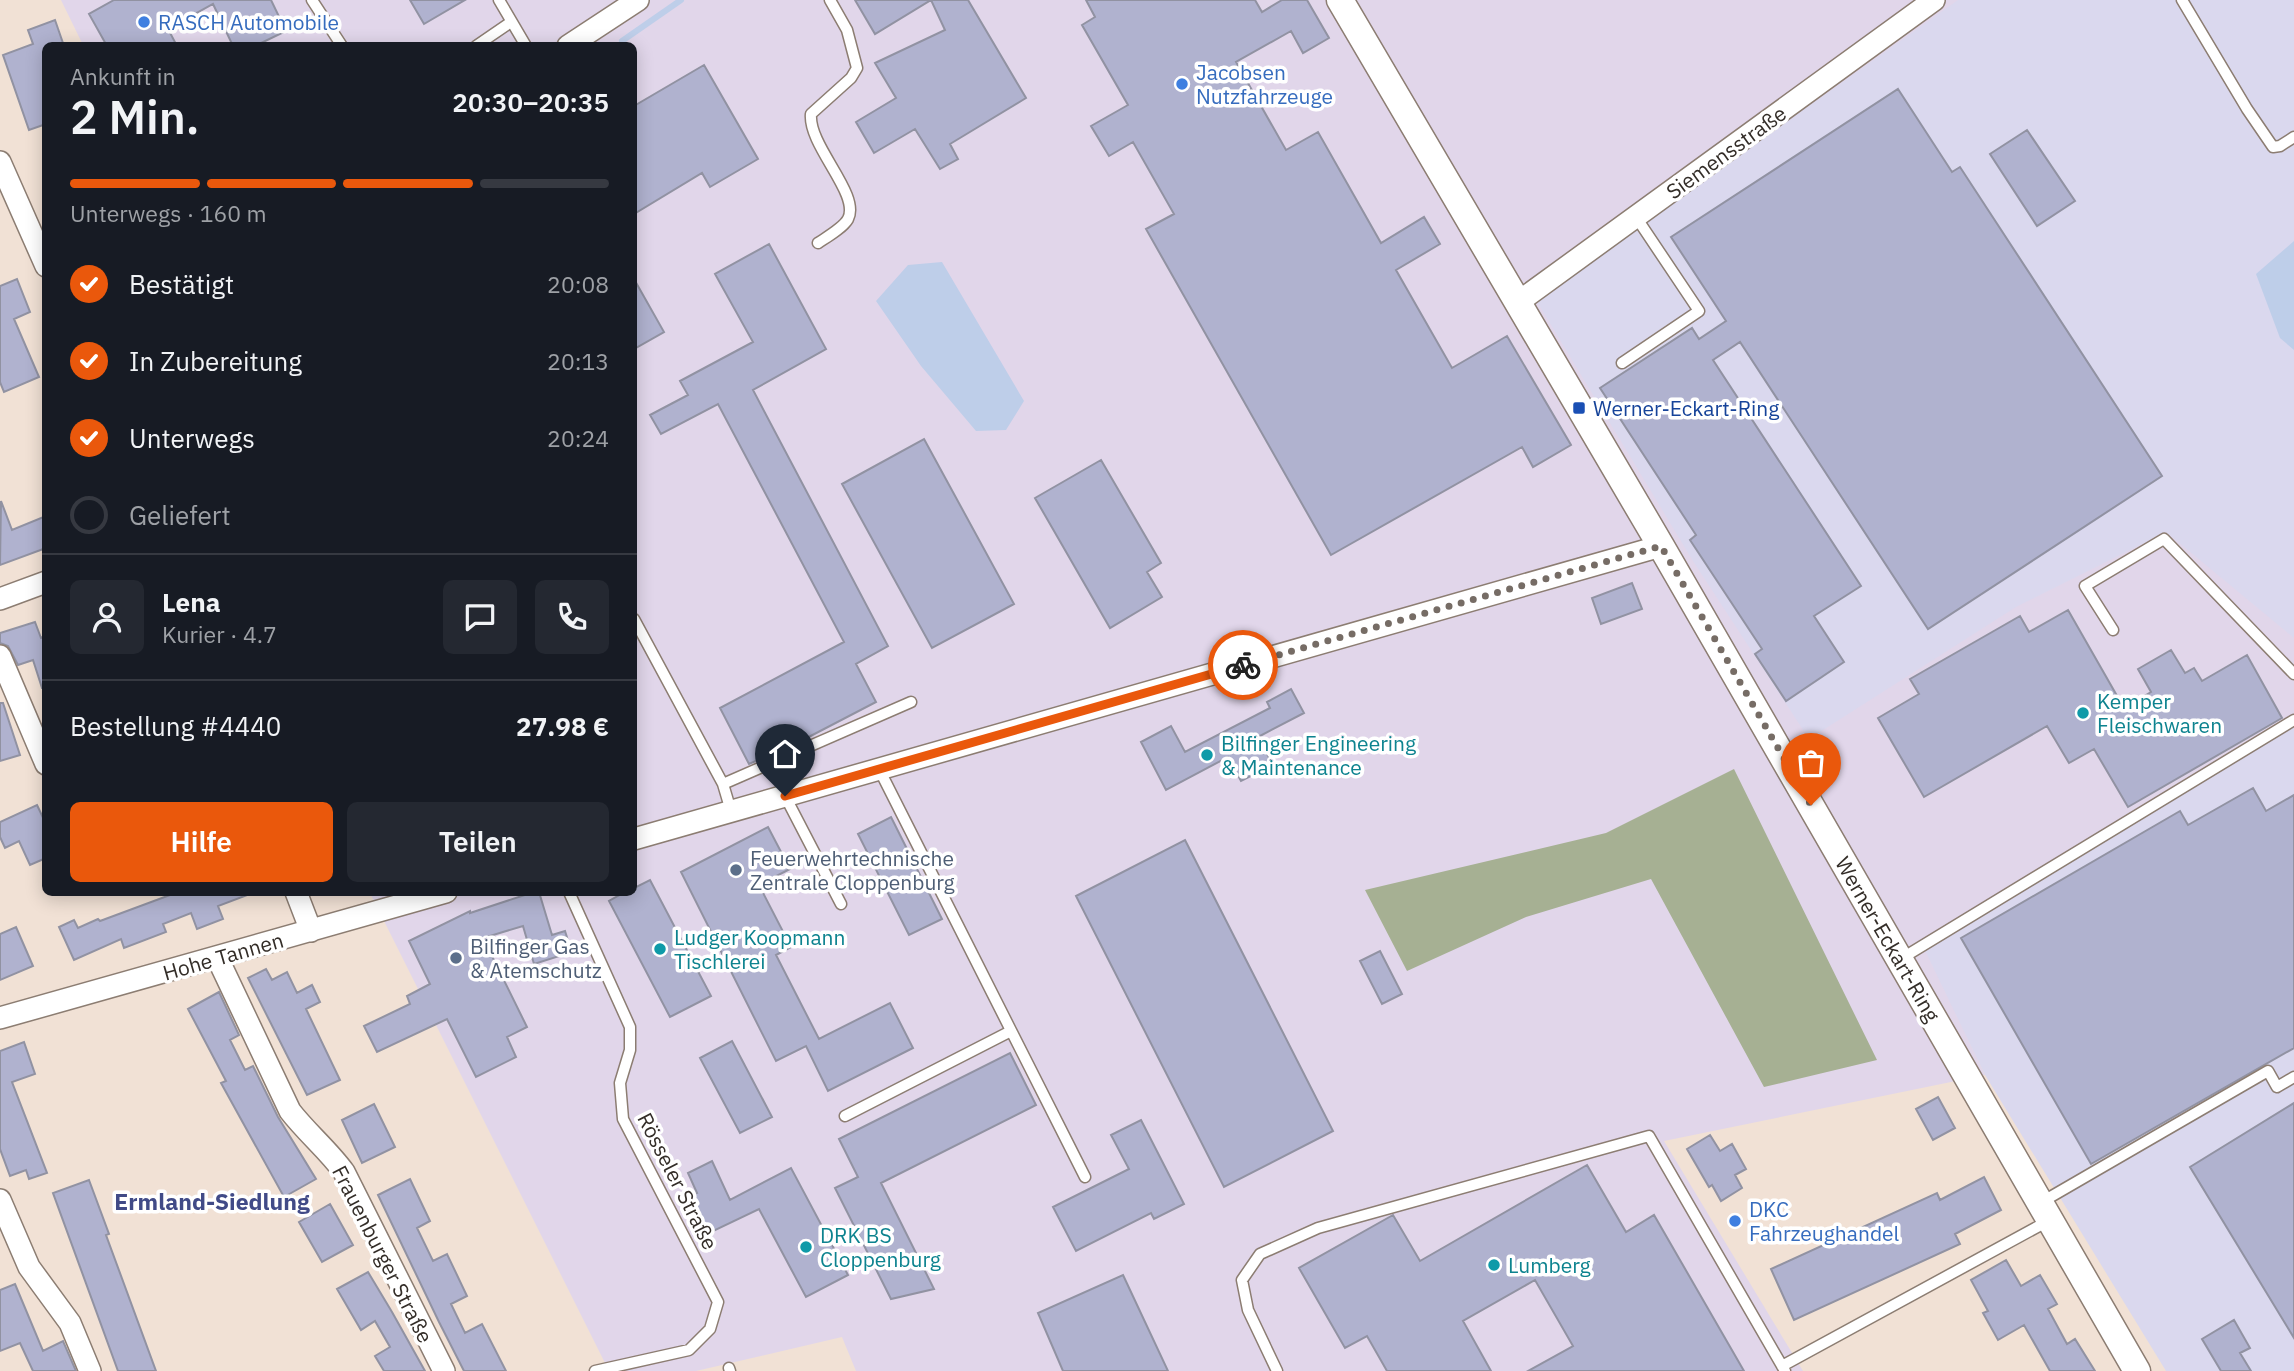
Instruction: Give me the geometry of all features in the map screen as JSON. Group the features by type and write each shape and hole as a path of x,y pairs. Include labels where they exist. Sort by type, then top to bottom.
{"street":[{"path":"574,42 638,0"},
{"name":"Werner-Eckart-Ring","path":"1340,0 1661,546 2137,1371"},
{"name":"Siemensstraße","path":"1517,303 1934,0"},
{"path":"0,162 42,257"},
{"path":"637,838 1661,546"},
{"path":"0,599 42,583"},
{"path":"0,656 42,755"},
{"path":"298,896 311,931"},
{"name":"Hohe Tannen","path":"0,1018 432,896"},
{"name":"Frauenburger Straße","path":"218,957 290,1111 307,1132 330,1153 344,1172 444,1371"},
{"path":"0,1200 29,1267 71,1323 90,1371"}],"lane":[{"path":"312,0 339,42"},
{"path":"499,0 524,42"},
{"path":"818,243 847,221 851,208 810,124 811,114 851,78 857,68 848,30 830,0"},
{"path":"2182,0 2247,109 2273,146 2280,146 2294,137"},
{"path":"481,42 511,22"},
{"path":"1622,363 1699,311 1636,217"},
{"path":"2113,630 2085,586 2164,540 2294,674"},
{"path":"637,625 723,784 731,811"},
{"path":"723,784 911,702"},
{"path":"1899,960 2294,720"},
{"path":"879,769 1085,1177"},
{"path":"785,796 841,904"},
{"name":"Rösseler Straße","path":"571,896 630,1027 631,1051 620,1083 623,1119 718,1302 710,1329 689,1350 633,1367 595,1371"},
{"path":"845,1116 1011,1031"},
{"path":"1277,1371 1248,1310 1242,1280 1260,1254 1318,1228 1649,1136 1784,1368 2045,1212 2268,1071 2277,1087 2294,1077"}],"shaded area":[{"path":"61,0 2294,0 2294,715 1922,941 1985,1075 1664,1141 1803,1371 856,1371 842,1337 696,1371 609,1371 372,896 637,896 637,42 82,42"},
{"path":"1958,0 2294,0 2294,638 2166,532 2016,607 1809,739 1693,561 1536,300"},
{"path":"2294,241 2294,350 2280,338 2256,274"},
{"path":"942,262 1024,401 1006,430 976,431 921,366 876,301 908,265"},
{"path":"2294,715 2294,1371 2166,1371 1985,1075 1921,942"}],"green space":[{"path":"1734,769 1877,1060 1764,1087 1651,879 1526,917 1407,971 1365,890 1606,833"}],"building":[{"path":"114,0 271,0 286,31 263,42 231,42 213,4 168,29 175,42 105,42 89,14"},
{"path":"410,0 465,0 424,24"},
{"path":"855,0 931,0 875,34"},
{"path":"931,0 968,0 1026,98 950,144 958,159 940,169 915,129 874,153 856,122 896,98 875,63 945,30"},
{"path":"1086,0 1255,0 1262,12 1282,0 1307,0 1329,38 1303,53 1291,31 1236,62 1286,150 1318,132 1381,243 1424,217 1440,244 1396,270 1452,368 1507,336 1571,445 1533,467 1522,447 1331,555 1146,229 1174,214 1133,142 1109,156 1091,126 1128,105 1082,25 1095,17"},
{"path":"55,20 63,42 42,42 42,125 29,130 3,55 33,44 28,30"},
{"path":"704,65 758,159 710,187 702,173 637,212 637,104"},
{"path":"1898,89 1952,172 1960,167 2162,476 1928,629 1740,342 1713,360 1861,586 1814,616 1844,662 1786,701 1755,654 1762,649 1690,540 1696,535 1600,388 1692,328 1699,339 1726,321 1671,237"},
{"path":"2027,130 2075,201 2037,226 1990,154"},
{"path":"769,244 826,349 753,390 888,646 856,664 876,702 801,741 749,764 720,708 844,642 718,404 661,434 650,415 688,395 680,381 753,342 715,274"},
{"path":"17,279 30,312 14,319 39,377 4,392 0,382 0,286"},
{"path":"637,284 664,332 637,347"},
{"path":"924,439 1014,604 932,648 842,484"},
{"path":"1101,460 1161,563 1147,572 1162,597 1110,628 1035,498"},
{"path":"1,501 12,530 42,518 42,549 0,565"},
{"path":"1632,583 1642,609 1601,624 1592,598"},
{"name":"Kemper Fleischwaren","path":"2068,610 2124,708 2151,692 2138,669 2171,650 2185,673 2194,668 2202,681 2247,655 2282,718 2128,807 2094,749 2069,763 2047,726 1924,797 1878,718 1919,694 1910,679 2020,616 2029,632"},
{"path":"35,622 42,638 42,688 33,660 18,665 8,646 0,643 0,633"},
{"name":"Bilfinger Engineering & Maintenance","path":"1291,689 1304,713 1258,737 1273,765 1241,781 1228,757 1166,790 1141,742 1171,726 1185,752 1270,708 1267,702"},
{"path":"0,703 3,703 20,755 0,761"},
{"path":"2253,788 2266,811 2294,795 2294,1048 2091,1164 1961,938 2180,811 2188,825"},
{"path":"37,805 42,816 42,860 30,865 19,841 5,848 0,837 0,822"},
{"path":"891,817 942,919 909,935 858,834"},
{"path":"768,827 790,869 759,885 791,947 776,955 819,1039 890,1003 913,1048 828,1091 806,1046 776,1061 681,872"},
{"path":"1185,840 1333,1131 1224,1187 1076,896"},
{"name":"Ludger Koopmann Tischlerei","path":"650,880 711,996 670,1017 609,901 618,896 637,896 637,886"},
{"path":"167,896 245,896 218,906 223,919 197,929 191,913 163,924 166,932 124,948 121,939 74,960 59,927 74,920 78,928 98,919 100,921"},
{"path":"522,896 540,896 552,935 565,931 571,950 569,953 534,964 523,926 483,938 527,1027 507,1037 516,1057 476,1077 447,1019 377,1052 364,1026 410,1004 407,996 430,984 409,941 470,913"},
{"path":"16,927 33,966 0,980 0,934"},
{"path":"1380,951 1402,994 1382,1004 1360,961"},
{"path":"266,969 272,980 287,972 297,993 312,985 320,1002 306,1009 340,1080 307,1095 248,978"},
{"path":"219,992 239,1035 230,1040 245,1070 253,1066 278,1117 316,1179 284,1197 221,1083 226,1081 188,1009"},
{"path":"732,1041 772,1117 740,1133 700,1058"},
{"path":"24,1042 35,1074 12,1082 47,1173 29,1179 26,1170 10,1176 0,1149 0,1051"},
{"path":"1010,1053 1036,1105 881,1183 934,1289 891,1299 835,1188 858,1177 839,1139"},
{"path":"1938,1097 1955,1128 1933,1140 1916,1109"},
{"path":"2294,1103 2294,1338 2190,1167"},
{"path":"374,1104 395,1147 362,1163 342,1120"},
{"path":"1141,1120 1184,1204 1154,1219 1151,1213 1076,1251 1053,1207 1129,1169 1111,1135"},
{"path":"1710,1135 1720,1151 1732,1144 1746,1169 1735,1175 1742,1188 1721,1201 1712,1185 1709,1187 1687,1149"},
{"name":"DRK BS Cloppenburg","path":"712,1161 730,1200 791,1168 848,1275 806,1297 759,1209 707,1234 689,1196 697,1193 688,1173"},
{"name":"Lumberg","path":"1587,1165 1626,1232 1654,1215 1744,1371 1528,1371 1573,1346 1535,1280 1463,1321 1491,1371 1387,1371 1367,1336 1345,1348 1299,1268 1393,1215 1420,1261"},
{"path":"1984,1177 2001,1210 1955,1234 1960,1244 1794,1320 1771,1269 1937,1193 1940,1200"},
{"path":"410,1179 430,1221 417,1228 433,1261 447,1254 467,1296 451,1304 465,1333 482,1324 506,1371 464,1371 439,1322 378,1195"},
{"path":"89,1180 109,1234 106,1235 156,1371 118,1371 53,1193"},
{"path":"330,1204 353,1245 322,1262 299,1222"},
{"path":"2006,1260 2021,1286 2040,1275 2057,1304 2048,1309 2067,1344 2075,1339 2095,1371 2050,1371 2024,1325 1998,1340 1983,1313 1988,1311 1971,1280"},
{"path":"368,1272 425,1371 384,1371 375,1356 390,1347 375,1321 361,1330 337,1289"},
{"path":"1123,1275 1168,1371 1063,1371 1038,1313"},
{"path":"15,1284 43,1351 63,1341 76,1371 33,1371 20,1343 0,1351 0,1290"},
{"path":"2234,1320 2250,1348 2240,1353 2251,1371 2221,1371 2202,1339"}],"waterway":[{"path":"622,41 681,0"}],"way so far":[{"path":"1243,665 1661,546 1811,805"}],"place":[{"name":"RASCH Automobile","path":"144,22"},
{"name":"Jacobsen Nutzfahrzeuge","path":"1182,84"},
{"name":"Werner-Eckart-Ring","path":"1579,408"},
{"name":"Kemper Fleischwaren","path":"2083,713"},
{"name":"Bilfinger Engineering & Maintenance","path":"1207,755"},
{"name":"Feuerwehrtechnische Zentrale Cloppenburg","path":"736,870"},
{"name":"Ludger Koopmann Tischlerei","path":"660,949"},
{"name":"Bilfinger Gas & Atemschutz","path":"456,958"},
{"name":"DKC Fahrzeughandel","path":"1735,1221"},
{"name":"DRK BS Cloppenburg","path":"806,1247"},
{"name":"Lumberg","path":"1494,1265"}],"district":[{"name":"Ermland-Siedlung","path":"212,1201"}],"route":[{"path":"785,796 1243,665"}]}
